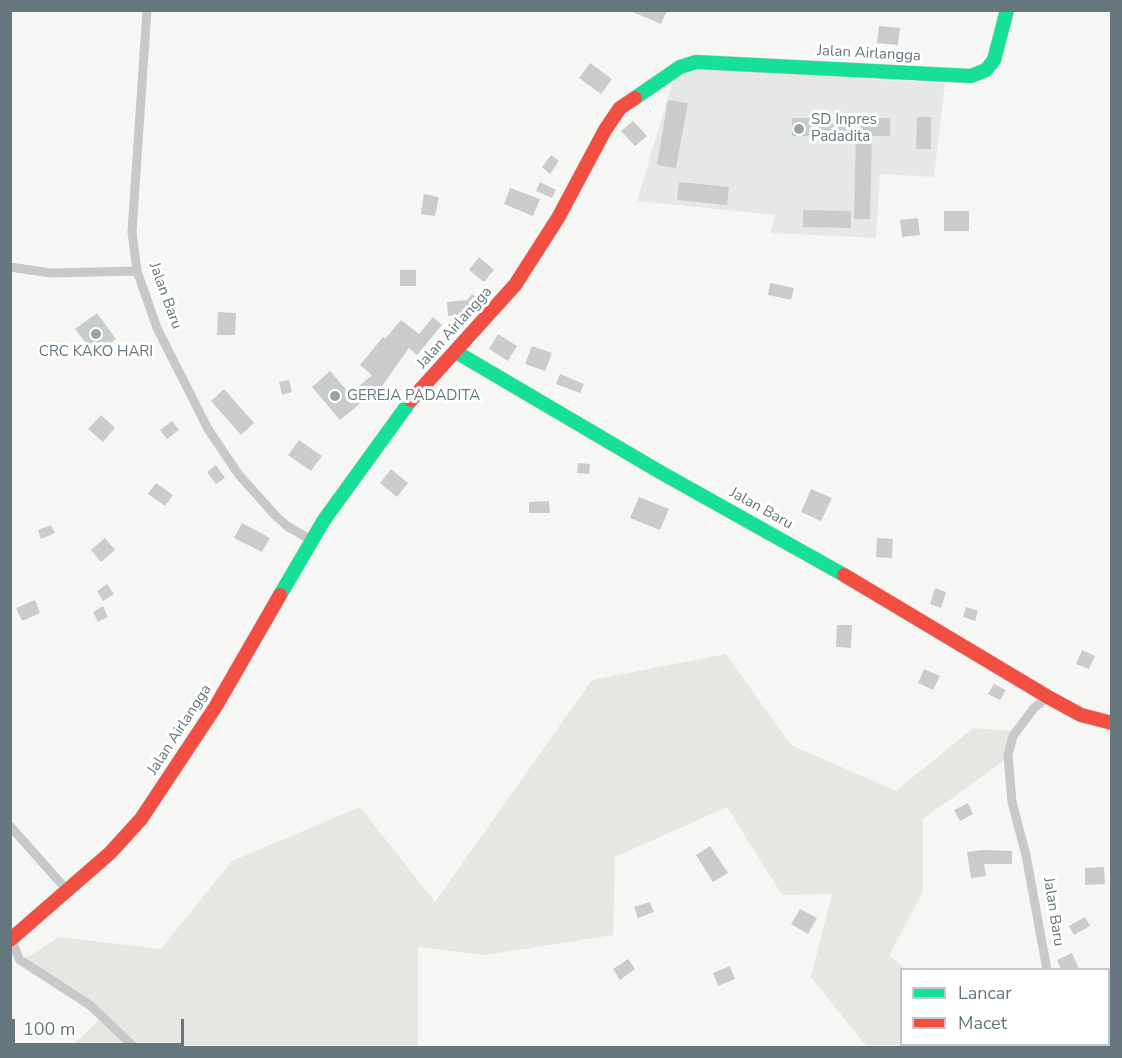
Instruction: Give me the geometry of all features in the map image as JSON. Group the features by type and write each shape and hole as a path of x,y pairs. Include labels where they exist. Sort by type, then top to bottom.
{"street":[{"name":"Jalan Baru","path":"147,10 132,232 137,271 157,328 208,429 239,475 275,515 287,526 311,540"},
{"name":"Jalan Airlangga","path":"11,939 110,853 141,819 234,676 311,540 382,437 420,390 515,285 558,218 611,119 620,108 680,67 696,62 724,61 971,76 986,69 994,60 1007,10"},
{"path":"10,267 51,273 137,271"},
{"name":"Jalan Baru","path":"456,352 660,472 860,583 1048,697 1082,715 1112,723"},
{"name":"Jalan Baru","path":"1047,968 1026,855 1012,802 1008,755 1013,735 1034,708 1048,697"},
{"path":"10,826 66,889"},
{"path":"11,939 15,960 90,1005 135,1047"}],"shaded area":[{"name":"SD Inpres Padadita","path":"695,68 945,84 934,177 880,174 876,238 770,233 775,215 637,201 675,74"},
{"path":"726,654 791,745 896,791 973,728 1010,731 1005,760 923,819 923,891 889,956 905,968 900,968 900,1046 962,1046 867,1047 811,977 832,894 782,895 727,807 615,857 613,935 485,955 418,947 418,1047 71,1047 101,1018 17,964 59,937 161,949 232,861 360,807 435,902 592,680"}],"building":[{"path":"628,10 667,10 661,24"},
{"path":"879,26 900,28 898,45 877,43"},
{"path":"590,63 612,79 601,94 579,78"},
{"path":"668,100 688,103 676,168 657,165"},
{"path":"917,117 931,117 931,149 916,149"},
{"path":"792,118 890,118 890,136 872,136 870,219 854,219 856,136 792,136"},
{"path":"633,121 647,136 635,146 621,131"},
{"path":"551,155 559,161 550,174 542,167"},
{"path":"540,182 556,190 552,198 536,191"},
{"path":"679,182 729,187 727,205 677,200"},
{"path":"510,188 540,199 533,216 504,204"},
{"path":"424,194 439,197 435,216 421,214"},
{"path":"803,210 851,211 851,228 803,227"},
{"path":"944,211 969,211 969,231 944,231"},
{"path":"918,218 920,235 902,237 900,220"},
{"path":"479,257 494,270 484,282 469,270"},
{"path":"400,270 416,270 416,286 400,286"},
{"path":"770,283 794,288 791,300 768,295"},
{"path":"472,294 480,301 470,314 448,316 447,302 467,300"},
{"path":"218,312 236,313 235,335 217,335"},
{"name":"CRC KAKO HARI","path":"97,313 116,339 95,355 75,329"},
{"path":"433,317 442,325 417,355 409,348 382,386 340,420 312,387 330,371 350,394 372,375 360,365 383,337 385,339 401,320 419,334"},
{"path":"498,334 517,346 508,361 489,349"},
{"path":"532,346 552,353 545,371 525,364"},
{"path":"560,374 584,384 580,393 556,384"},
{"path":"289,380 292,392 282,395 279,382"},
{"path":"224,389 254,423 241,435 211,401"},
{"path":"101,415 115,428 103,442 88,429"},
{"path":"172,421 179,430 167,439 160,430"},
{"path":"299,440 322,456 311,471 288,455"},
{"path":"578,463 590,464 589,474 577,473"},
{"path":"216,465 225,478 216,484 207,472"},
{"path":"391,469 408,483 397,497 380,483"},
{"path":"156,483 173,495 165,506 148,494"},
{"path":"811,489 832,498 821,521 801,512"},
{"path":"639,497 669,509 660,530 630,518"},
{"path":"549,501 550,513 529,513 529,502"},
{"path":"242,523 270,538 262,552 234,538"},
{"path":"51,525 55,533 41,539 38,530"},
{"path":"105,538 115,550 101,562 91,550"},
{"path":"877,538 893,539 892,558 876,557"},
{"path":"107,584 114,594 103,601 97,591"},
{"path":"935,588 946,592 941,608 930,604"},
{"path":"35,600 40,613 22,621 16,608"},
{"path":"103,606 108,617 98,622 93,612"},
{"path":"966,607 978,611 975,621 963,617"},
{"path":"837,625 852,625 851,648 836,647"},
{"path":"1082,650 1095,656 1089,669 1076,664"},
{"path":"924,669 940,676 933,690 918,683"},
{"path":"994,684 1006,690 1000,700 988,694"},
{"path":"968,803 973,814 960,821 954,810"},
{"path":"710,846 728,873 713,882 696,855"},
{"path":"1012,851 1012,864 984,864 986,876 971,878 967,852"},
{"path":"1104,867 1105,884 1085,885 1085,868"},
{"path":"650,902 654,912 638,918 634,907"},
{"path":"800,909 817,918 808,934 791,924"},
{"path":"1085,917 1090,926 1074,935 1069,926"},
{"path":"1072,953 1079,968 1061,968 1057,960"},
{"path":"628,959 635,969 620,980 613,969"},
{"path":"730,966 735,979 718,986 713,973"}],"traffic: fast":[{"path":"635,98 680,67 696,62 971,76 986,70 994,60 1007,10"},
{"path":"456,352 660,472 844,575"},
{"path":"280,595 324,520 411,400"}],"traffic: jam":[{"path":"411,400 515,285 558,218 605,130 620,108 635,98"},
{"path":"844,575 1048,697 1081,715 1112,723"},
{"path":"10,940 110,853 141,819 216,706 280,595"}],"place":[{"name":"SD Inpres Padadita","path":"799,129"},
{"name":"CRC KAKO HARI","path":"96,334"},
{"name":"GEREJA PADADITA","path":"335,396"}]}
